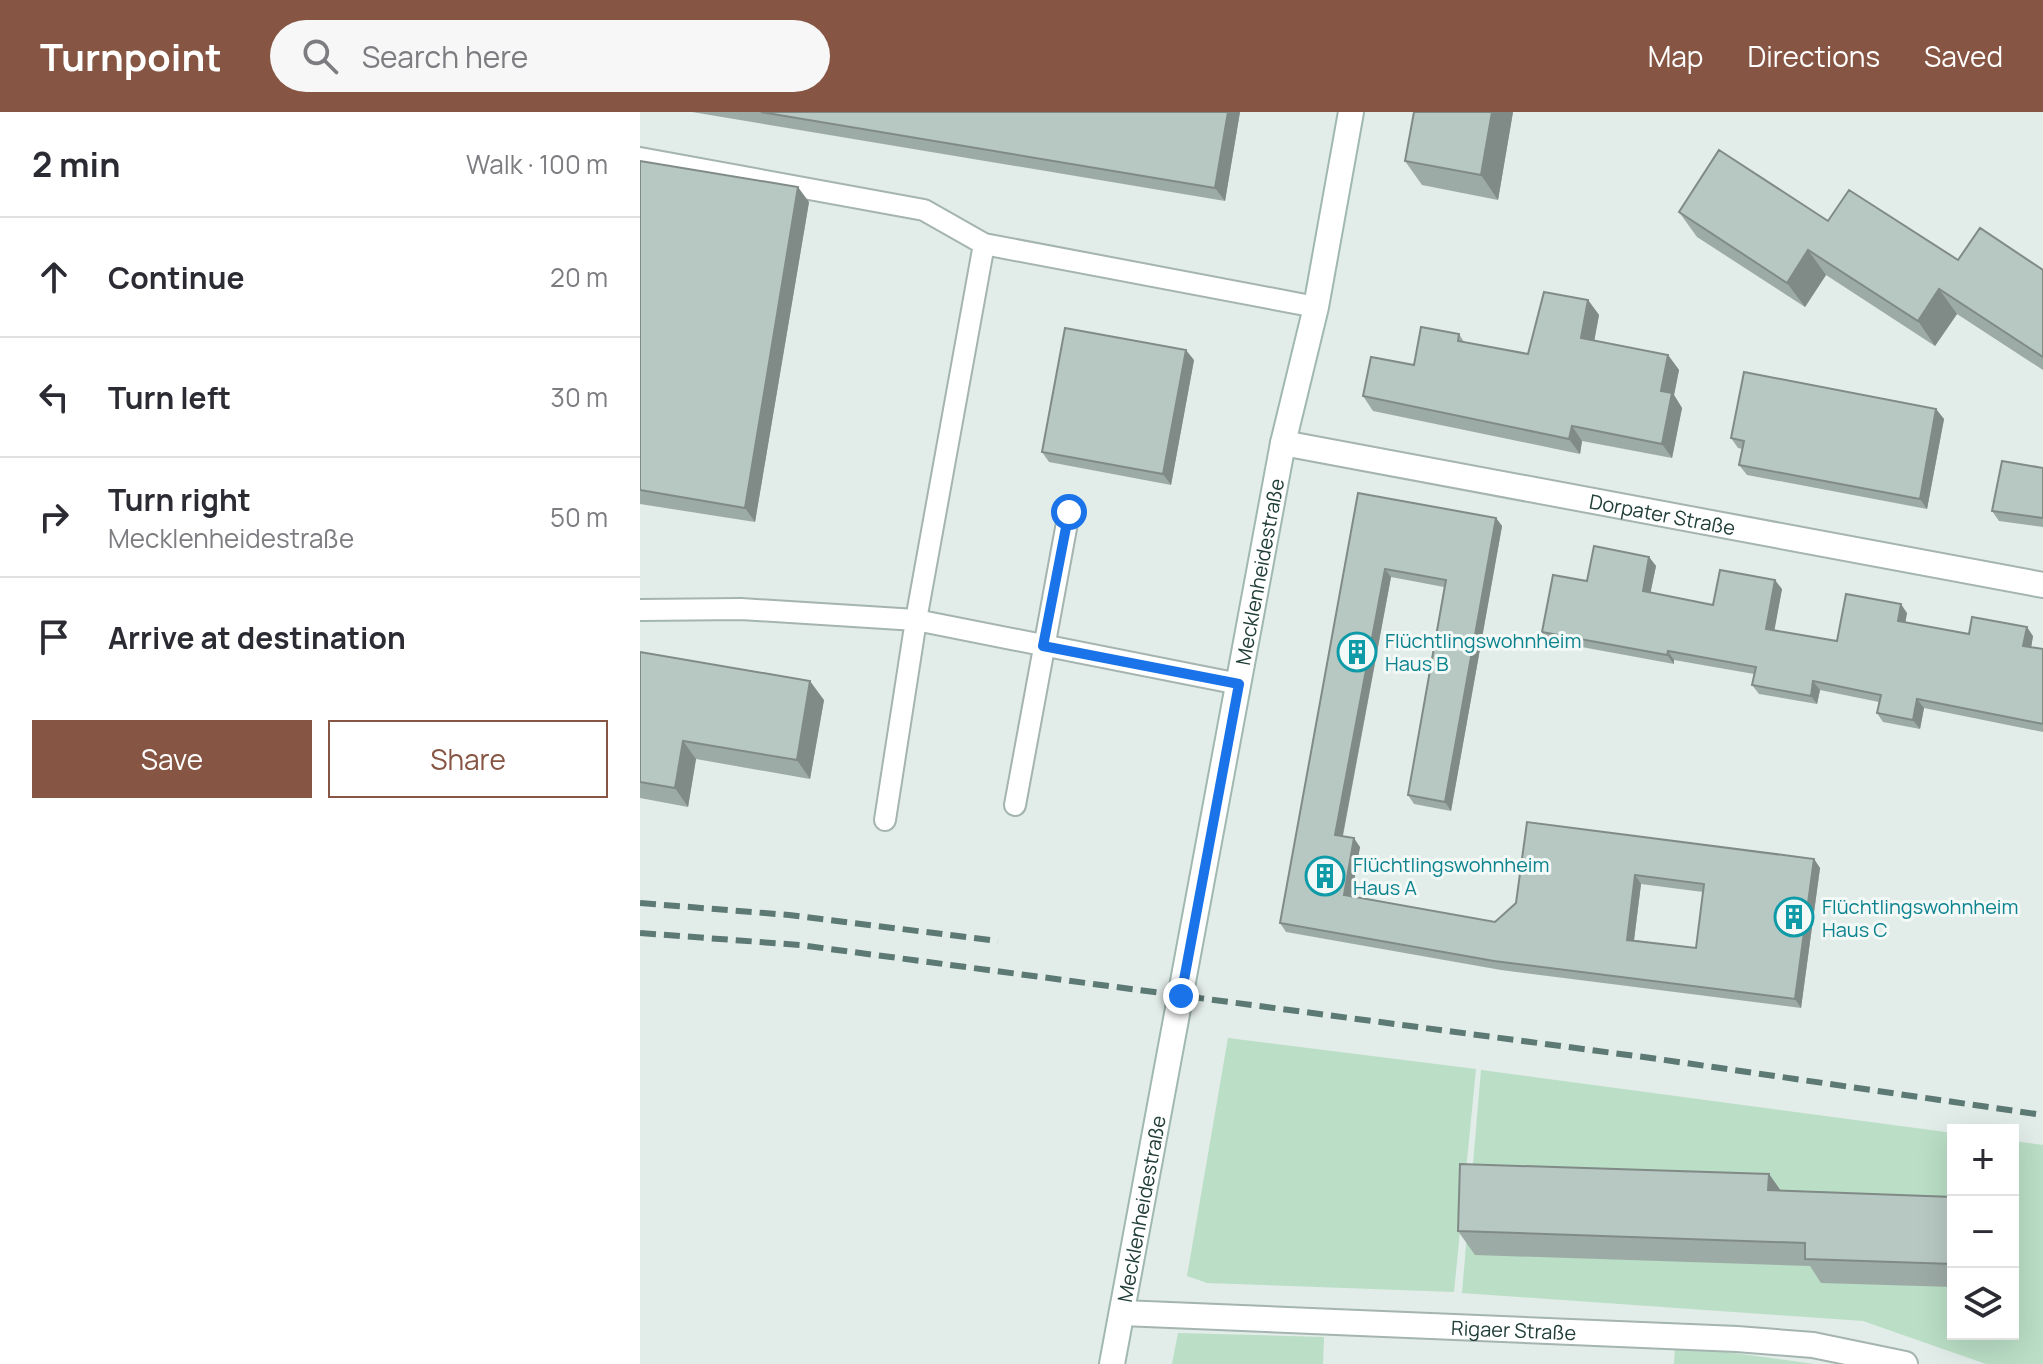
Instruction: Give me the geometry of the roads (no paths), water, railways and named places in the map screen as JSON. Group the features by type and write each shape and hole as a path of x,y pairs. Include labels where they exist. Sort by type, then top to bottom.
{"street":[{"name":"Mecklenheidestraße","path":"1112,1364 1283,443 1316,307 1351,112"},
{"name":"Dorpater Straße","path":"1283,443 2043,585"},
{"name":"Rigaer Straße","path":"1122,1313 1737,1339 1813,1345 1905,1364"}],"lane":[{"path":"640,158 924,210 984,244 1316,307"},
{"path":"885,820 916,620 984,244"},
{"path":"1015,805 1069,512"},
{"path":"640,610 741,609 916,620 1239,684"}],"railway":[{"path":"640,903 789,915 998,941"},
{"path":"640,933 800,945 1651,1058 2043,1115"}],"place":[{"name":"Flüchtlingswohnheim Haus B","path":"1357,652"},
{"name":"Flüchtlingswohnheim Haus A","path":"1325,876"},
{"name":"Flüchtlingswohnheim Haus C","path":"1794,917"}]}
